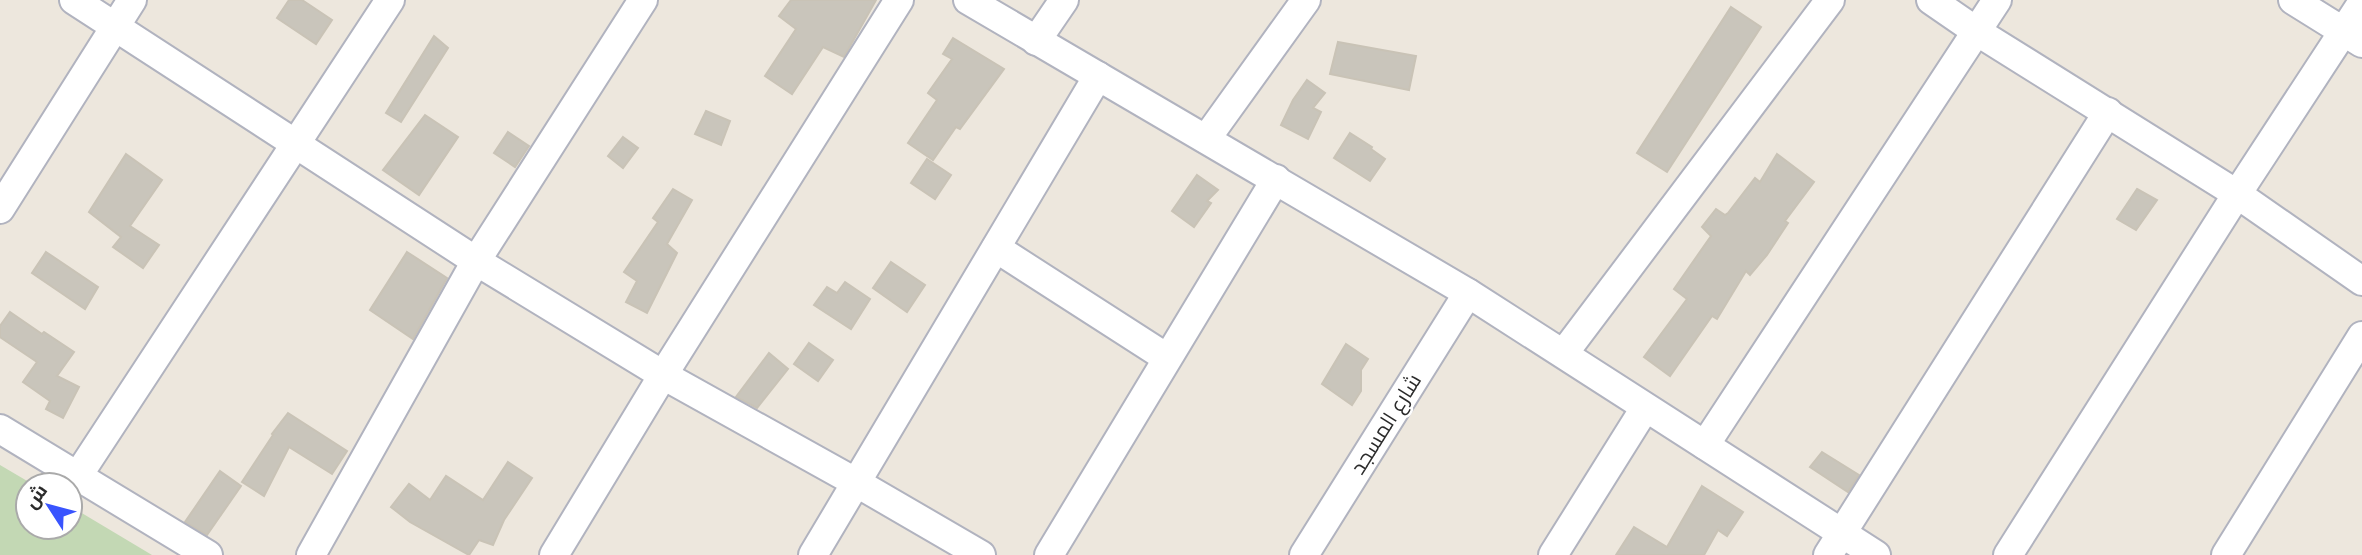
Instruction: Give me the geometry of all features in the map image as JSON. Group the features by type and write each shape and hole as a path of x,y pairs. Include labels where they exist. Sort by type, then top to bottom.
{"street":[{"path":"74,0 476,261 663,375 858,482 981,555"},
{"path":"0,209 132,0"},
{"path":"81,471 390,0"},
{"path":"311,555 476,261 643,0"},
{"path":"554,555 663,375 899,0"},
{"path":"968,0 1276,179 1564,353 1705,445 1835,545 1876,555"},
{"path":"1036,41 1064,0"},
{"path":"1206,139 1306,0"},
{"path":"1564,353 1830,0"},
{"path":"1931,0 2237,194 2362,281"},
{"path":"1705,445 1997,0"},
{"path":"2292,0 2353,37"},
{"path":"2008,555 2237,194 2353,37 2362,4"},
{"path":"813,555 1098,76"},
{"path":"1835,545 2108,112"},
{"path":"1048,555 1276,179"},
{"path":"996,248 1167,358"},
{"name":"شارع المسجد","path":"1304,555 1468,293"},
{"path":"2226,555 2362,336"},
{"path":"1553,555 1645,408"},
{"path":"0,429 67,471"},
{"path":"84,481 208,555"}],"green space":[{"path":"0,465 14,473 14,541 84,541 84,514 152,555 0,555"}],"building":[{"path":"289,0 302,0 332,20 316,44 277,18"},
{"path":"791,0 876,0 844,57 823,47 792,94 765,76 796,29 779,16"},
{"path":"1731,7 1761,27 1667,172 1637,153"},
{"path":"434,36 448,48 401,122 386,113"},
{"path":"953,38 1004,69 960,129 956,127 933,160 908,143 937,100 928,93 952,59 943,54"},
{"path":"1338,42 1416,56 1409,90 1330,74"},
{"path":"1307,80 1325,93 1313,108 1321,112 1308,139 1281,125 1293,100"},
{"path":"706,111 730,121 721,145 695,134"},
{"path":"425,115 458,137 419,195 383,170"},
{"path":"508,132 529,146 515,167 494,153"},
{"path":"1350,133 1385,159 1370,181 1334,158"},
{"path":"623,137 638,148 623,168 608,156"},
{"path":"126,154 162,180 130,226 159,245 143,268 113,247 121,237 89,212"},
{"path":"1777,154 1814,182 1785,221 1788,223 1767,255 1750,275 1746,271 1717,319 1712,316 1670,376 1644,357 1687,299 1674,289 1711,236 1702,227 1716,209 1725,215 1728,213 1755,178 1760,182"},
{"path":"927,159 951,175 935,199 911,183"},
{"path":"1197,175 1218,190 1207,201 1211,203 1194,227 1172,211"},
{"path":"673,189 692,200 667,244 677,253 647,313 626,302 637,281 624,272 658,222 653,218"},
{"path":"2137,189 2157,200 2136,230 2117,219"},
{"path":"46,252 98,287 85,309 32,273"},
{"path":"407,252 447,278 413,339 370,310"},
{"path":"891,262 925,285 907,312 873,288"},
{"path":"845,282 870,299 851,329 814,305 827,287 837,293"},
{"path":"10,312 74,352 57,376 79,387 63,418 46,409 50,401 23,382 37,362 0,337 0,326"},
{"path":"809,343 833,360 818,381 794,364"},
{"path":"1346,344 1368,359 1361,370 1361,391 1352,405 1322,384"},
{"path":"769,353 788,369 757,408 736,397"},
{"path":"288,413 347,451 332,474 289,447 264,496 242,482"},
{"path":"1822,452 1859,475 1848,492 1810,467"},
{"path":"508,462 532,478 504,520 493,545 479,540 469,555 410,522 391,507 409,484 430,500 446,476 483,500"},
{"path":"220,471 241,486 207,535 185,522"},
{"path":"1702,486 1743,512 1727,536 1718,530 1704,555 1616,555 1634,527 1667,547"}]}
